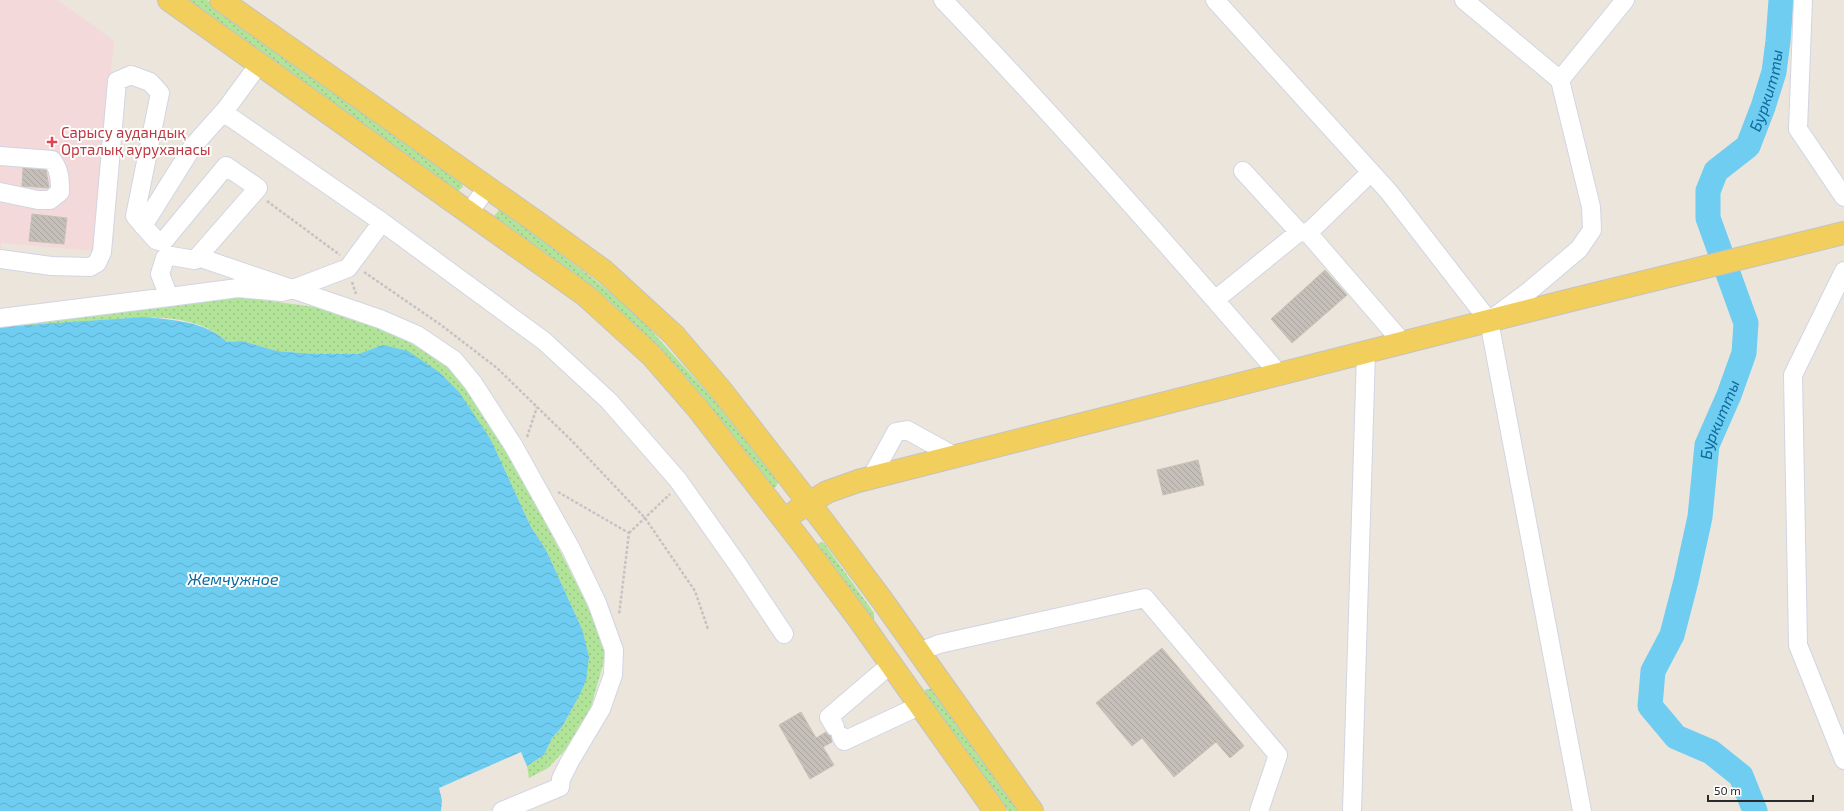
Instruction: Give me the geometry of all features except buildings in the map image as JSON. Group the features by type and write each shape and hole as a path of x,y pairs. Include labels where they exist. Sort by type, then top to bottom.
{"main road":[{"path":"169,0 585,295 652,356 698,409 858,618 995,811"},
{"path":"221,0 488,188 604,272 674,335 721,390 882,600 1032,811"},
{"path":"784,520 827,492 871,478 1489,321 1844,233"},
{"path":"892,667 918,652"}],"street":[{"path":"943,0 1008,68 1279,374"},
{"path":"1215,0 1389,192 1489,321 1582,811"},
{"path":"1464,0 1560,80 1591,207 1592,230 1579,249 1528,292 1489,321"},
{"path":"1560,80 1625,0"},
{"path":"1803,0 1798,129 1844,197"},
{"path":"143,226 193,146 223,112 259,64"},
{"path":"0,259 51,266 90,267 97,263 102,252 117,81 131,75 150,82 160,93 134,216 156,240 163,242 226,166 258,188 195,260 171,256 165,258 160,274 169,297"},
{"path":"223,112 382,222 544,341 609,401 681,484 784,634"},
{"path":"0,156 52,160 57,166 60,176 60,192 50,200 38,200 0,192"},
{"path":"1243,171 1303,232 1403,343"},
{"path":"1215,300 1303,232 1371,172"},
{"path":"470,212 488,188"},
{"path":"0,318 238,288 282,292 293,289 350,265 382,222"},
{"path":"198,257 362,312 417,335 454,360 473,383 520,458 571,549 593,596 614,650 613,675 601,708 570,761 561,779 560,786 502,811"},
{"path":"1844,271 1793,375 1798,645 1844,760"},
{"path":"1352,811 1366,352"},
{"path":"871,478 896,432 907,430 956,457"},
{"path":"918,652 939,644 1145,598 1278,755 1259,811"},
{"path":"892,667 829,717 844,740 919,706"}],"path":[{"path":"254,192 350,265 441,325 497,368 645,518 695,591 708,629"},
{"path":"350,265 362,312"},
{"path":"520,458 537,407"},
{"path":"619,617 630,533 681,484"},
{"path":"557,492 630,533"}],"shaded area":[{"name":"Сарысу аудандық Орталық ауруханасы","path":"0,0 58,0 114,41 94,251 1,243 0,265"}],"green space":[{"path":"186,0 207,0 461,181 463,187 457,192"},
{"path":"499,210 504,211 595,280 636,314 709,394 776,479 778,482 776,487 771,489 700,403 496,220 494,216"},
{"path":"232,296 323,308 374,326 451,364 521,474 603,636 606,654 591,707 567,748 548,768 529,778 527,766 544,755 552,738 562,727 578,698 582,629 546,550 531,527 491,440 383,345 358,354 314,354 277,351 242,341 227,342 212,331 195,324 158,318 5,326"},
{"path":"821,542 824,543 874,613 873,620 816,545"},
{"path":"926,689 936,691 1024,811 1008,811 924,698 923,692"}],"water":[{"name":"Жемчужное","path":"144,317 188,323 209,330 227,342 242,341 277,351 314,354 358,354 383,345 408,351 439,372 459,392 491,440 531,527 546,550 582,629 589,657 586,681 562,727 552,738 544,755 527,766 521,752 439,788 442,800 441,811 0,811 0,327"}],"waterway":[{"name":"Буркитты","path":"1755,811 1741,776 1711,752 1676,737 1650,706 1653,671 1672,635 1700,517 1707,445 1729,395 1744,353 1746,323 1708,218 1708,191 1716,171 1748,146 1763,107 1774,72 1781,0"}],"place":[{"name":"Сарысу аудандық Орталық ауруханасы","path":"52,142"}]}
